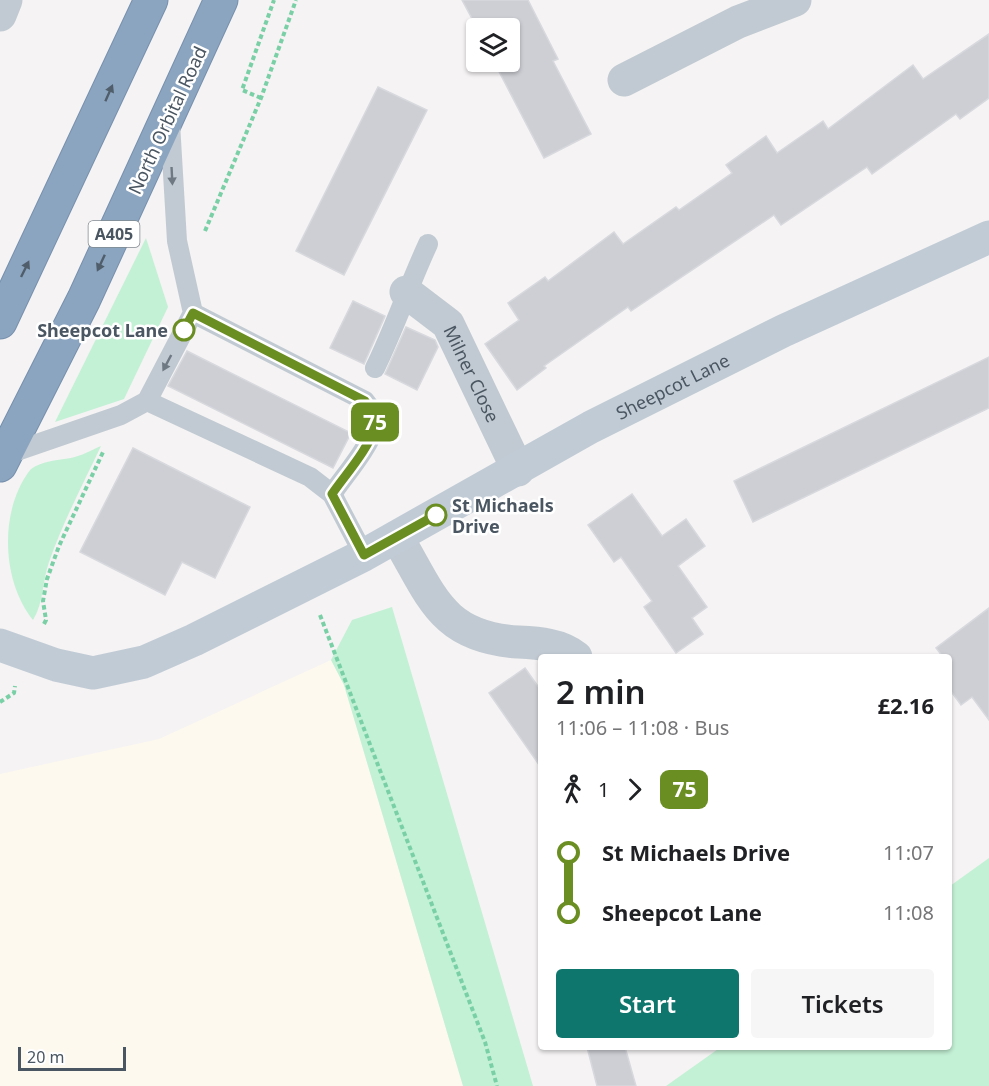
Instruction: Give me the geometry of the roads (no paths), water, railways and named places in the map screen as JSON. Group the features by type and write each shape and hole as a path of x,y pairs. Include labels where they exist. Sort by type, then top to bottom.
{"highway":[{"path":"0,322 151,0"},
{"name":"North Orbital Road","path":"2,460 84,299 169,118 221,0"}],"street":[{"path":"0,15 6,0"},
{"path":"624,80 738,22 795,0"},
{"name":"Sheepcot Lane","path":"0,645 56,665 93,673 144,662 364,555 591,427 772,336 989,237"},
{"name":"Milner Close","path":"406,292 448,324 518,470"},
{"path":"397,537 442,611 458,626 495,641 556,646 571,654"}],"lane":[{"path":"2,460 121,415 147,401 193,313 177,241 169,118"},
{"path":"375,368 399,319 406,292 428,244"},
{"path":"193,313 365,401 373,411 376,425 357,460 332,494"},
{"path":"147,401 310,477 332,494 364,555"}],"place":[{"name":"Sheepcot Lane","path":"184,330"},
{"name":"St Michaels Drive","path":"436,515"}]}
